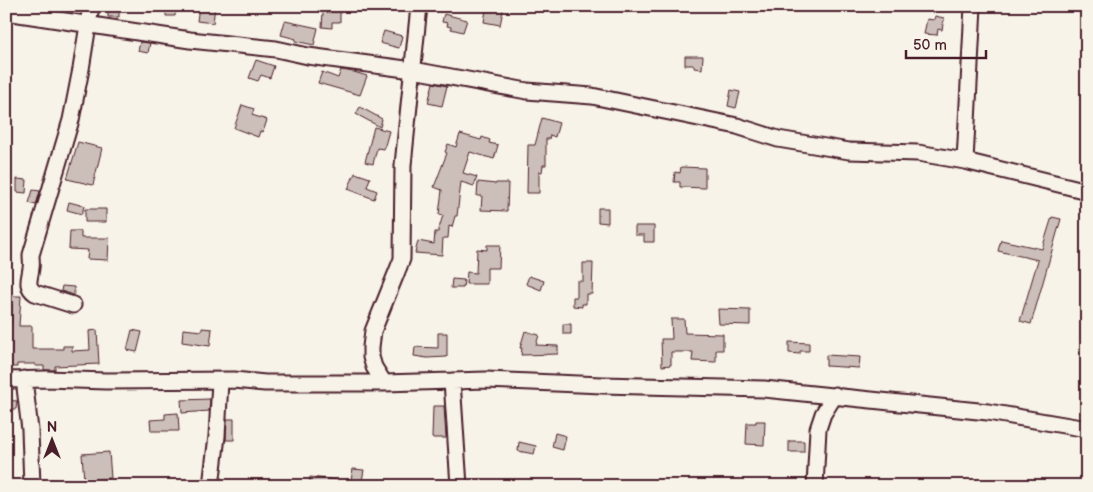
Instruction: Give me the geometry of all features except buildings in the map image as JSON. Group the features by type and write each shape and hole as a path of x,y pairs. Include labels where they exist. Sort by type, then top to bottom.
{"street":[{"path":"72,305 35,293 31,290 28,282 31,255 71,120 91,6"},
{"path":"384,383 374,367 371,357 373,331 402,258 403,165 419,6"},
{"path":"966,161 973,6"},
{"path":"6,12 190,40 276,48 308,56 413,70 527,91 592,96 737,126 778,139 849,151 918,153 966,161 1087,191"},
{"path":"24,379 30,430 32,486"},
{"path":"6,380 384,383 486,380 764,389 988,412 1087,429"},
{"path":"211,486 217,436 220,381"},
{"path":"452,381 460,486"},
{"path":"815,486 818,430 823,414 835,395"}]}
